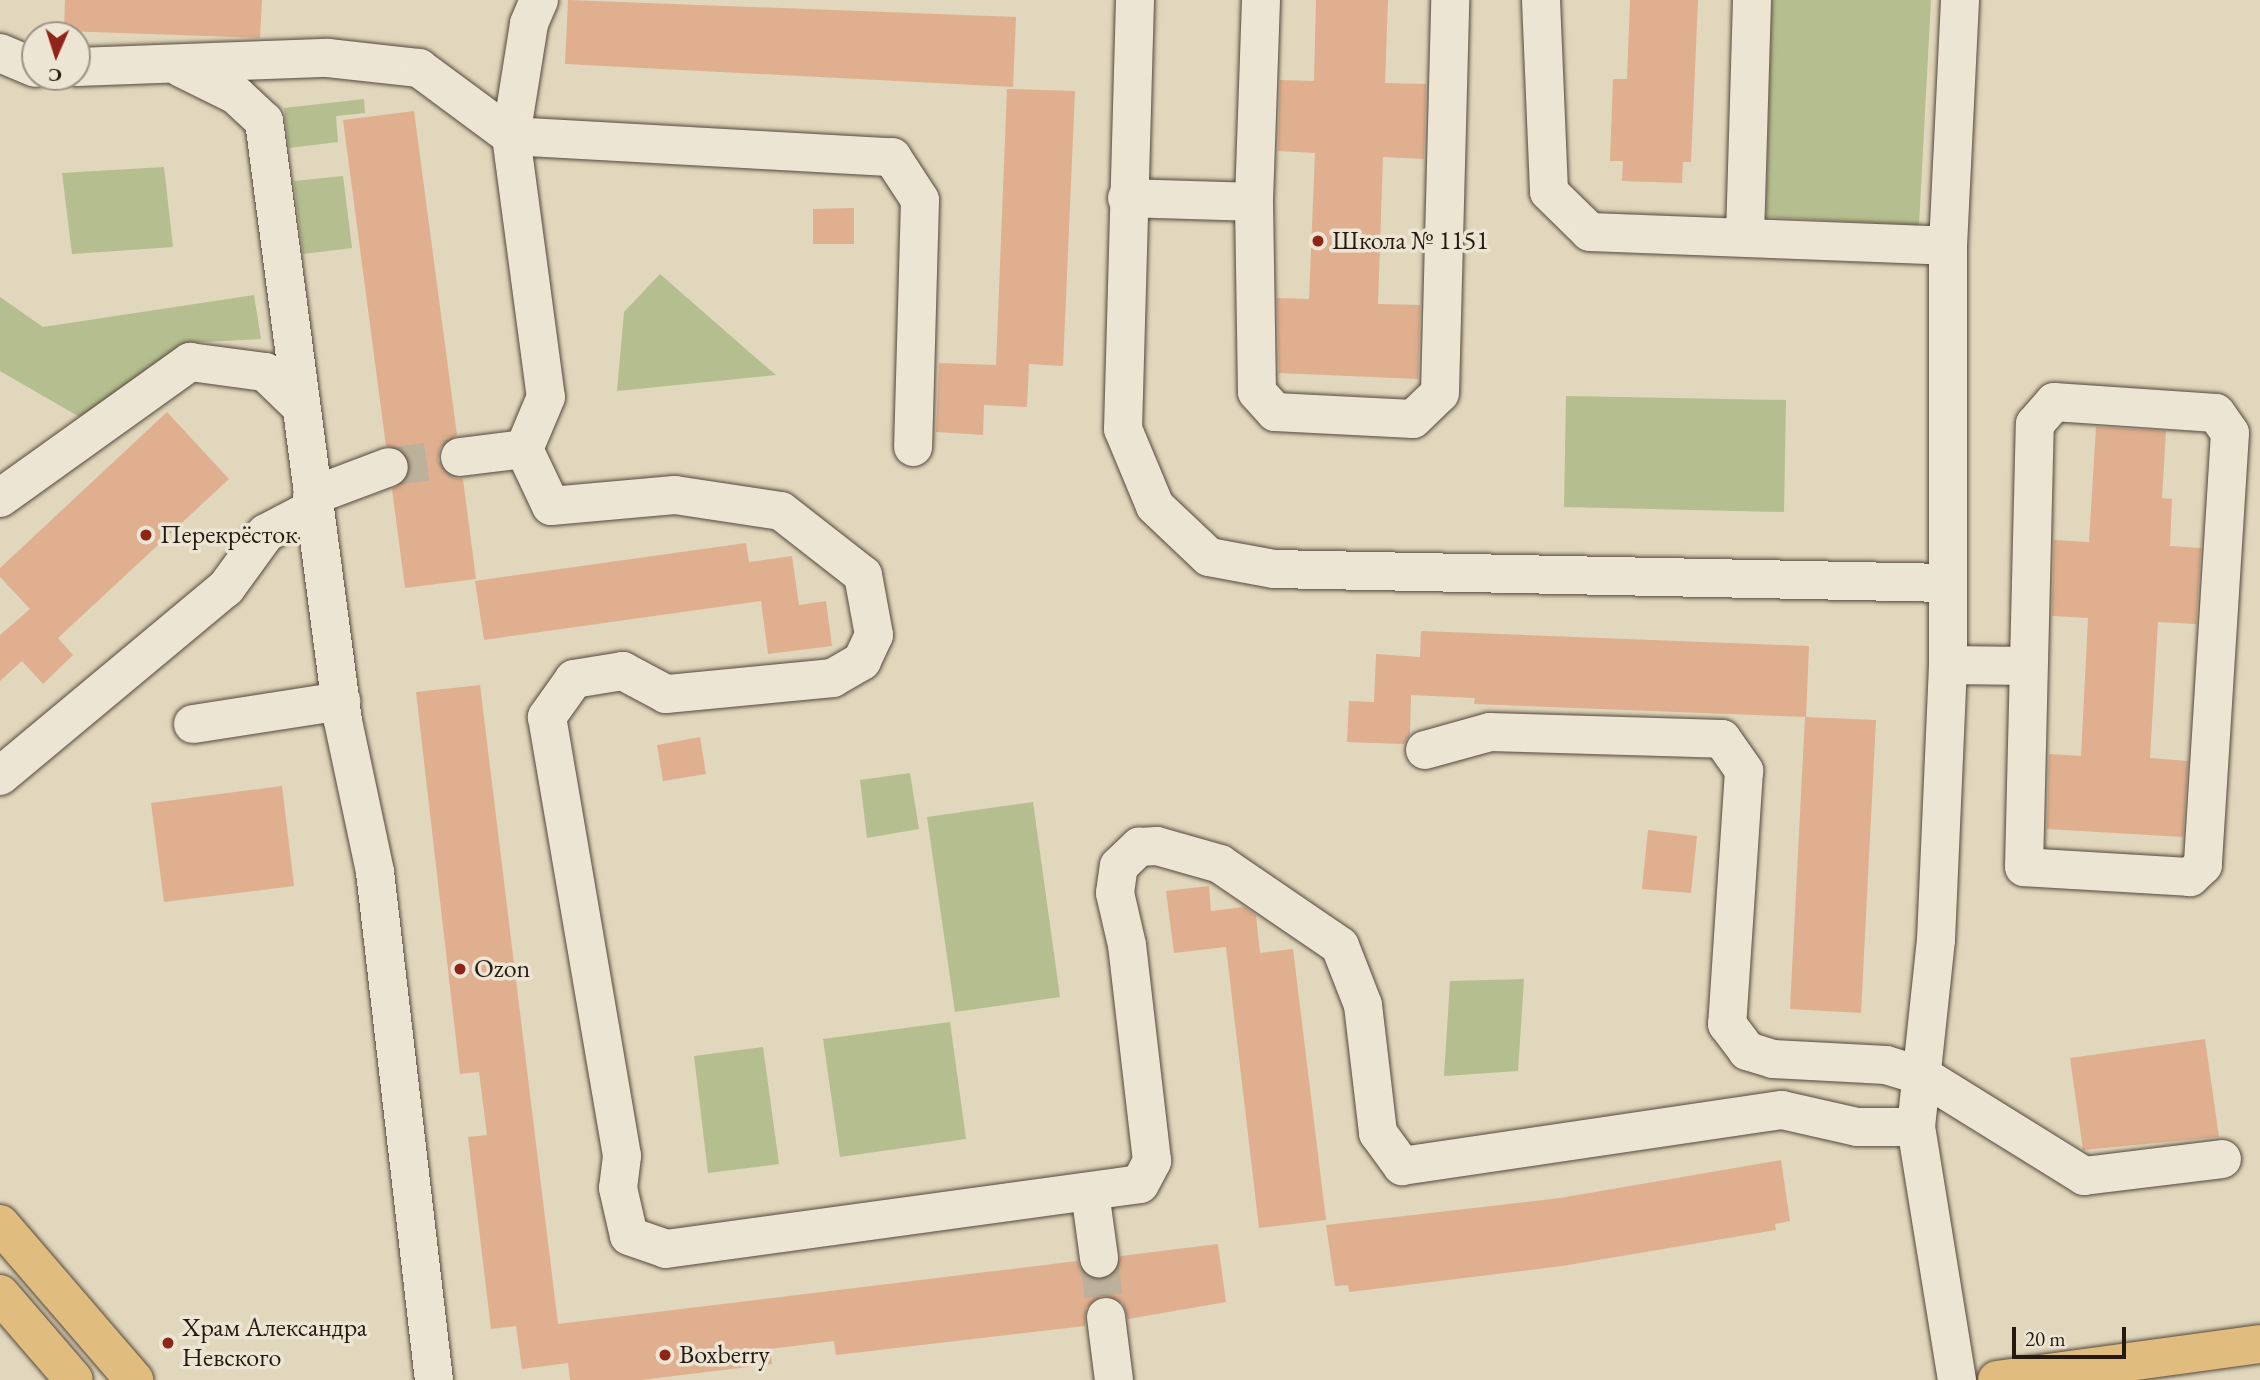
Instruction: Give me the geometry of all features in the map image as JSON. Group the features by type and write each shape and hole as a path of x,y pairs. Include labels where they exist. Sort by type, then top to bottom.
{"main road":[{"path":"0,1223 134,1380"},
{"path":"1,1296 74,1380"},
{"path":"1997,1380 2260,1344"}],"lane":[{"path":"539,0 529,24 511,136 546,397 524,449 551,506 675,495 781,511 863,575 874,635 862,661 833,678 666,694 623,671 575,679 547,717 622,1156 618,1188 629,1236 666,1249 1140,1184 1152,1161 1126,945 1115,893 1119,866 1139,847 1157,846 1220,864 1340,946 1363,1005 1378,1133 1402,1167 1782,1110 1857,1127 1916,1127"},
{"path":"1135,0 1127,198 1123,429 1155,506 1209,557 1274,569 1948,583"},
{"path":"1261,0 1254,202 1257,392 1275,412 1413,419 1440,393 1450,0"},
{"path":"1541,0 1549,192 1590,232 1948,246"},
{"path":"1745,236 1752,0"},
{"path":"1957,1380 1916,1127 1936,940 1948,665 1948,246 1960,0"},
{"path":"0,53 21,62"},
{"path":"91,67 328,58 398,63 419,68 511,136 892,157 920,200 913,447"},
{"path":"174,64 236,95 264,121 280,169 299,405 341,701 375,872 434,1380"},
{"path":"1127,198 1254,202"},
{"path":"0,498 190,362 265,372 299,405"},
{"path":"2054,402 2216,413 2231,433 2203,865 2190,877 2024,867 2028,666 2035,424 2054,402"},
{"path":"460,457 524,449"},
{"path":"0,776 226,588 266,533 313,502 389,467"},
{"path":"1948,665 2028,666"},
{"path":"193,724 341,701"},
{"path":"1426,750 1490,732 1722,739 1744,771 1727,1024 1747,1051 1760,1055 1886,1065 1923,1076 2084,1176 2222,1158"},
{"path":"1090,1192 1099,1258"},
{"path":"1106,1317 1114,1380"}],"green space":[{"path":"1772,0 1931,0 1919,225 1766,217"},
{"path":"364,99 365,113 336,116 338,142 289,148 284,108"},
{"path":"164,167 173,247 72,254 62,173"},
{"path":"343,176 352,248 303,254 294,181"},
{"path":"660,274 776,375 617,391 624,312"},
{"path":"254,295 261,339 186,343 90,423 0,371 0,297 43,327"},
{"path":"1566,396 1786,400 1784,512 1564,507"},
{"path":"910,773 919,829 867,838 860,780"},
{"path":"1033,802 1060,997 955,1012 927,817"},
{"path":"1524,979 1518,1071 1444,1076 1450,981"},
{"path":"950,1022 966,1139 840,1157 823,1039"},
{"path":"763,1047 779,1164 708,1173 694,1056"}],"building":[{"path":"65,0 262,0 260,38 91,32 91,21 64,21"},
{"path":"568,0 1016,17 1013,87 565,64"},
{"path":"1316,0 1388,0 1385,83 1426,84 1424,159 1383,157 1378,304 1420,305 1418,379 1279,373 1277,298 1309,299 1315,153 1278,151 1280,80 1314,81"},
{"path":"1630,0 1698,0 1691,162 1683,162 1682,183 1622,181 1623,161 1610,161 1613,79 1627,79"},
{"path":"1007,89 1075,91 1063,366 1029,364 1027,407 984,405 983,435 936,432 939,363 996,365"},
{"path":"414,111 457,435 440,448 438,460 451,477 463,479 476,579 405,588 392,489 406,480 410,460 402,450 386,446 343,120"},
{"path":"854,208 854,244 813,244 813,209"},
{"path":"167,412 229,479 58,638 73,655 43,684 22,661 0,681 0,635 30,609 0,577 0,568"},
{"path":"2096,427 2166,431 2162,498 2172,499 2170,546 2201,548 2196,624 2158,622 2150,758 2188,761 2183,837 2047,829 2049,754 2081,756 2088,618 2052,616 2054,540 2089,542"},
{"path":"746,543 749,562 792,556 799,605 826,601 832,646 768,654 761,601 484,640 475,581"},
{"path":"1421,631 1809,646 1806,717 1474,704 1475,698 1411,695 1410,734 1404,744 1347,742 1349,701 1374,702 1376,654 1420,657"},
{"path":"480,685 558,1324 1077,1261 1082,1272 1101,1280 1113,1275 1121,1256 1218,1244 1226,1302 1128,1319 1123,1303 1103,1295 1086,1308 1085,1326 836,1355 834,1341 770,1349 772,1364 641,1380 570,1380 568,1363 522,1369 516,1326 491,1329 468,1137 487,1135 479,1072 460,1074 416,692"},
{"path":"1805,717 1876,720 1861,1013 1790,1009"},
{"path":"700,737 706,774 663,781 657,745"},
{"path":"282,786 294,886 164,902 151,803"},
{"path":"1648,830 1697,836 1691,893 1642,889"},
{"path":"1209,886 1211,911 1244,907 1256,915 1260,953 1293,949 1326,1220 1259,1228 1226,947 1174,953 1166,891"},
{"path":"2205,1039 2219,1137 2083,1150 2070,1058"},
{"path":"1781,1160 1790,1221 1775,1224 1776,1230 1562,1266 1349,1292 1348,1285 1335,1286 1326,1225 1560,1198"}],"tunnel":[{"path":"389,467 460,457"},
{"path":"1099,1258 1106,1317"}],"place":[{"name":"Школа № 1151","path":"1318,241"},
{"name":"Перекрёсток","path":"146,535"},
{"name":"Ozon","path":"460,969"},
{"name":"Храм Александра Невского","path":"168,1343"},
{"name":"Boxberry","path":"665,1355"}]}
